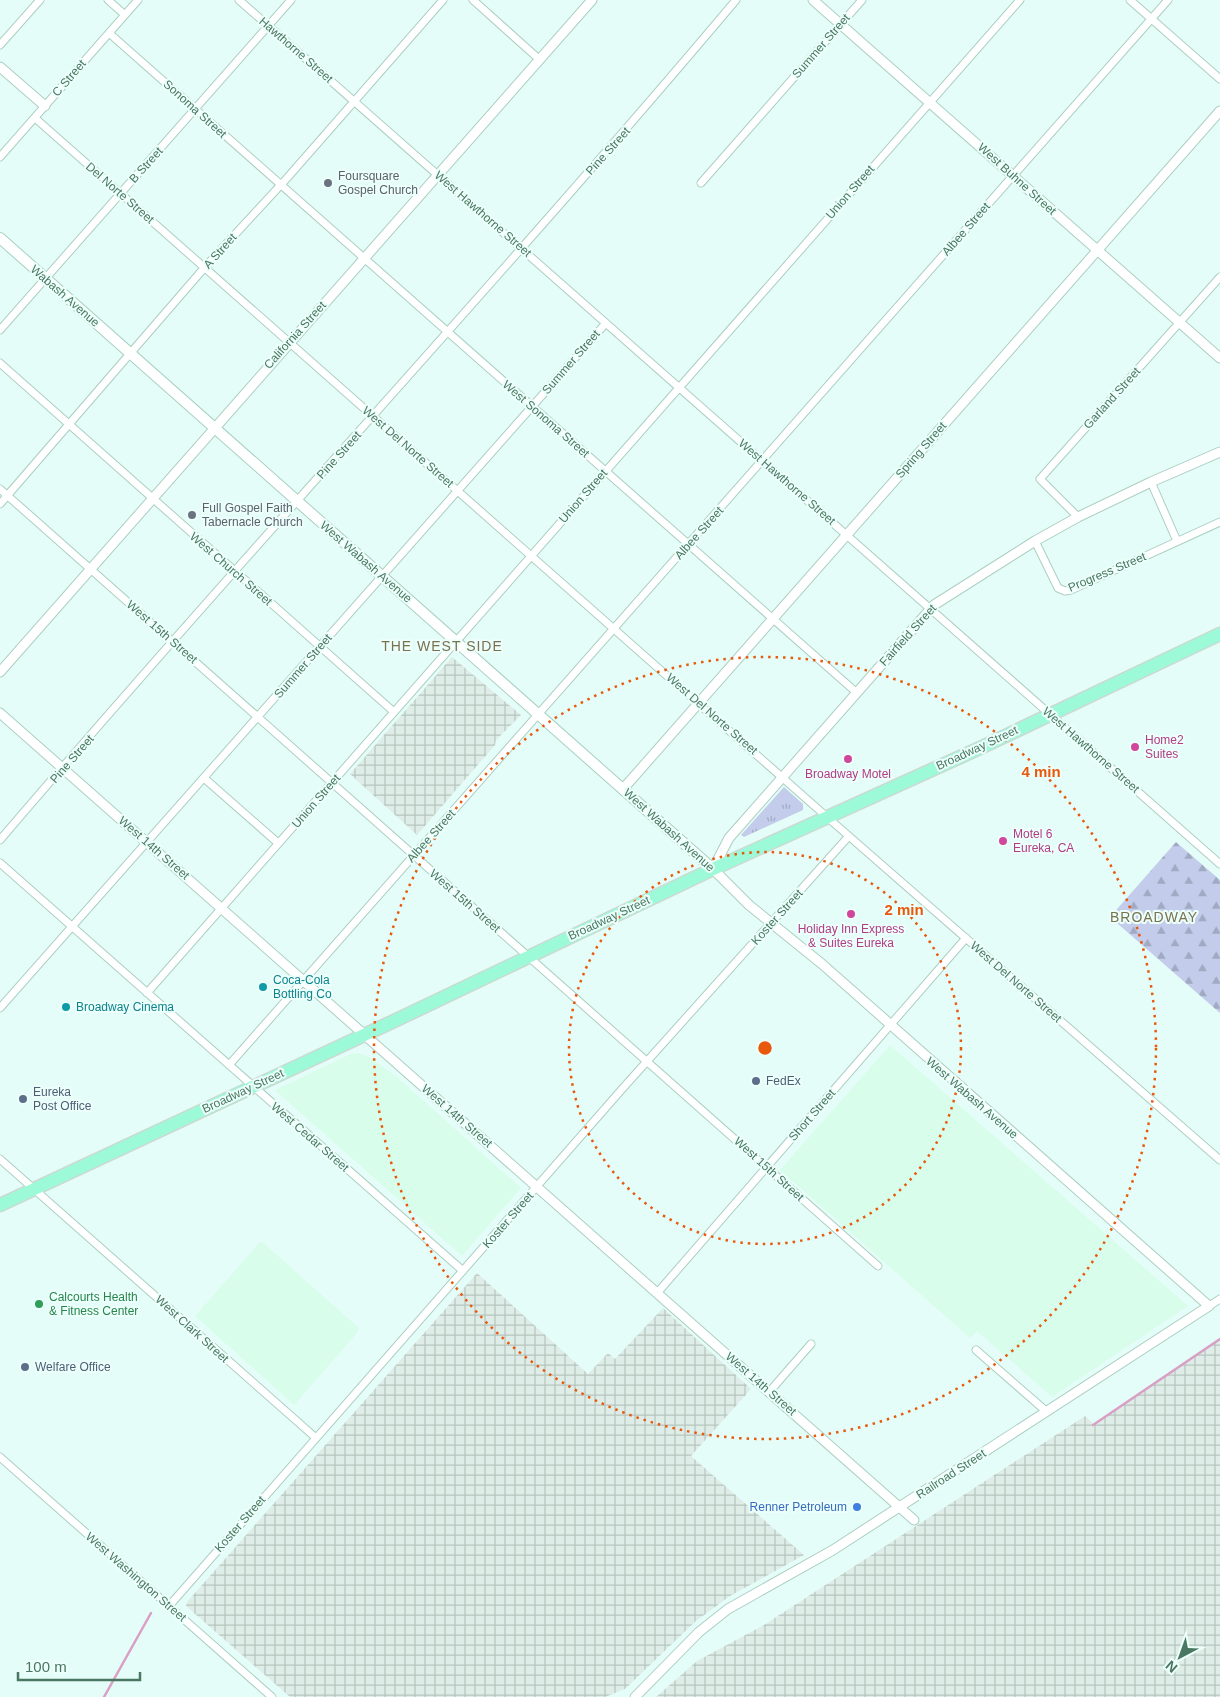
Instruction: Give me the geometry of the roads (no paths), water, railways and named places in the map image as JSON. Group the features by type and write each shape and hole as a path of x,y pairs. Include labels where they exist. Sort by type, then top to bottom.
{"highway":[{"name":"Broadway Street","path":"0,1205 365,1035 713,869 980,748 1220,634"}],"main road":[{"name":"Wabash Avenue","path":"0,238 130,354"},
{"name":"West Wabash Avenue","path":"130,354 713,869"}],"street":[{"path":"0,45 40,0"},
{"path":"108,0 125,15"},
{"name":"C Street","path":"0,157 138,0"},
{"name":"Hawthorne Street","path":"239,0 354,100"},
{"name":"B Street","path":"0,330 291,0"},
{"name":"A Street","path":"0,504 205,268 281,185 443,0"},
{"path":"473,0 540,60"},
{"name":"California Street","path":"0,672 592,0"},
{"name":"Pine Street","path":"0,840 521,247 632,124 736,0"},
{"name":"West Buhne Street","path":"814,0 1220,358"},
{"name":"Summer Street","path":"701,183 862,0"},
{"name":"Union Street","path":"147,993 1020,0"},
{"path":"1130,0 1220,79"},
{"name":"Albee Street","path":"229,1065 1168,0"},
{"name":"Sonoma Street","path":"109,33 281,185"},
{"path":"0,67 45,106"},
{"name":"West Hawthorne Street","path":"354,100 931,607 1049,714 1220,864"},
{"name":"Spring Street","path":"623,789 1220,111"},
{"name":"Del Norte Street","path":"35,118 205,268"},
{"name":"West Sonoma Street","path":"281,185 857,693"},
{"name":"West Del Norte Street","path":"205,268 784,777 827,817 1220,1160"},
{"name":"Garland Street","path":"1078,517 1040,479 1220,277"},
{"name":"Summer Street","path":"0,1008 606,322"},
{"name":"West Church Street","path":"0,363 394,712"},
{"name":"Fairfield Street","path":"713,869 729,838 931,607 1035,541 1078,517 1220,452"},
{"path":"1151,482 1177,541"},
{"name":"West 15th Street","path":"0,489 878,1266"},
{"name":"Progress Street","path":"1035,541 1058,588 1065,591 1220,522"},
{"name":"West 14th Street","path":"0,713 914,1520"},
{"path":"204,778 278,844"},
{"name":"Koster Street","path":"169,1606 536,1186 849,836"},
{"name":"West Cedar Street","path":"0,863 463,1271"},
{"name":"West Wabash Avenue","path":"713,869 749,905 772,922 1209,1306"},
{"name":"Short Street","path":"658,1292 966,938"},
{"name":"West Clark Street","path":"0,1159 316,1438"},
{"name":"Railroad Street","path":"635,1697 728,1609 807,1566 1220,1298"},
{"path":"770,1391 811,1344"},
{"path":"976,1350 1047,1412"},
{"name":"West Washington Street","path":"0,1457 272,1697"}],"waterway":[{"path":"1093,1425 1220,1339"},
{"path":"104,1697 151,1613"}],"place":[{"name":"Foursquare Gospel Church","path":"328,183"},
{"name":"Full Gospel Faith Tabernacle Church","path":"192,515"},
{"name":"Home2 Suites","path":"1135,747"},
{"name":"Broadway Motel","path":"848,759"},
{"name":"Motel 6 Eureka, CA","path":"1003,841"},
{"name":"Holiday Inn Express & Suites Eureka","path":"851,914"},
{"name":"Coca-Cola Bottling Co","path":"263,987"},
{"name":"Broadway Cinema","path":"66,1007"},
{"name":"FedEx","path":"756,1081"},
{"name":"Eureka Post Office","path":"23,1099"},
{"name":"Calcourts Health & Fitness Center","path":"39,1304"},
{"name":"Welfare Office","path":"25,1367"},
{"name":"Renner Petroleum","path":"857,1507"}],"district":[{"name":"THE WEST SIDE","path":"442,646"},
{"name":"BROADWAY","path":"1154,917"}]}
